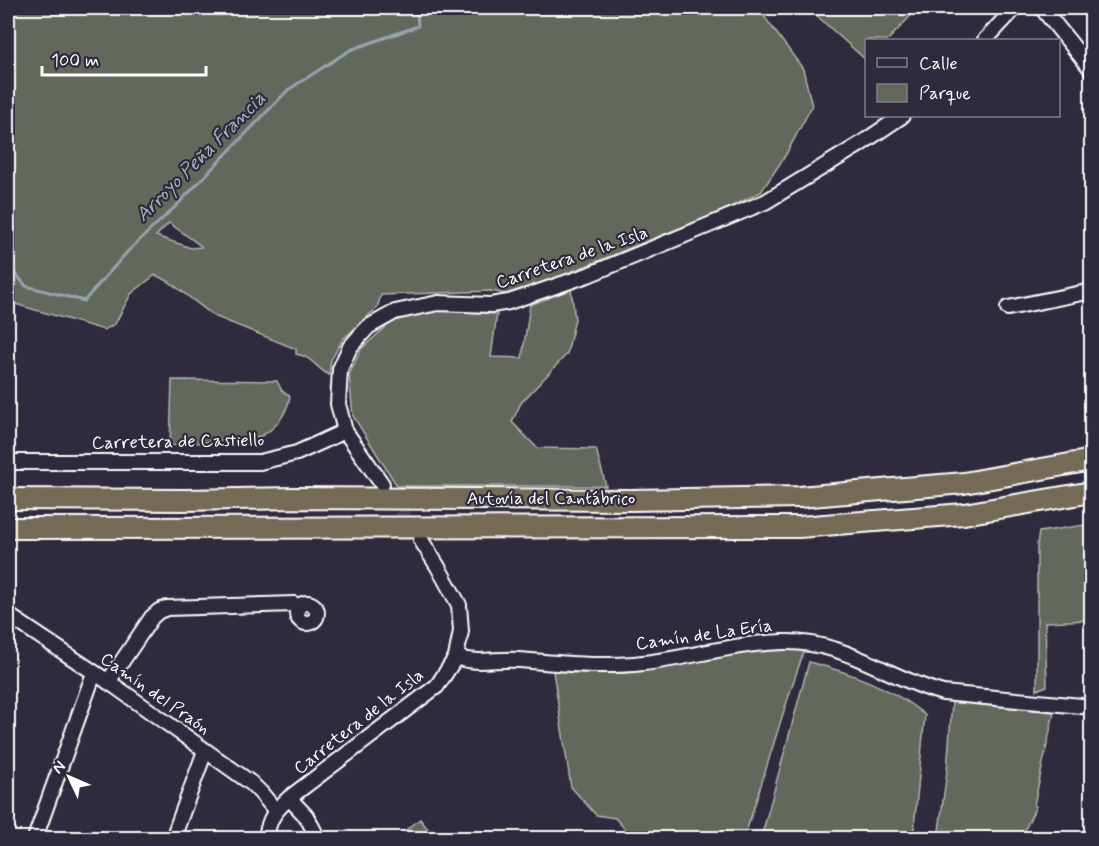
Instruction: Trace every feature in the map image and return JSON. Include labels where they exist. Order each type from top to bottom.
[{"type":"highway","name":"Autovía del Cantábrico","points":[[8,500],[308,498],[631,500],[799,497],[963,483],[1092,460]]},
{"type":"highway","name":"Autovía del Cantábrico","points":[[8,528],[799,527],[964,513],[1092,492]]},
{"type":"highway","points":[[8,540],[180,536],[269,527]]},
{"type":"street","points":[[986,39],[1015,8]]},
{"type":"street","points":[[1042,8],[1092,70]]},
{"type":"street","name":"Carretera de la Isla","points":[[382,484],[345,431],[338,404],[340,369],[350,347],[368,327],[394,312],[438,303],[509,302],[588,275],[765,202],[901,117]]},
{"type":"street","points":[[1008,308],[1092,291]]},
{"type":"street","name":"Carretera de Castiello","points":[[8,462],[261,462],[297,453],[345,431]]},
{"type":"street","name":"Carretera de la Isla","points":[[276,811],[289,798],[436,686],[456,657],[461,631],[459,605],[420,540]]},
{"type":"street","points":[[108,682],[152,617],[159,611],[177,607],[245,604],[287,604],[299,607]]},
{"type":"street","name":"Camín del Praón","points":[[8,615],[251,783],[276,811]]},
{"type":"street","name":"Camín de La Ería","points":[[456,657],[467,661],[518,660],[613,666],[645,663],[747,645],[805,643],[849,654],[922,687],[943,693],[1092,707]]},
{"type":"street","points":[[35,838],[94,673]]},
{"type":"street","points":[[173,838],[205,751]]},
{"type":"street","points":[[289,798],[306,816],[318,838]]},
{"type":"street","points":[[266,838],[268,822],[276,811]]},
{"type":"green space","points":[[8,8],[758,8],[803,69],[812,106],[785,156],[761,192],[720,212],[543,283],[506,294],[491,291],[381,295],[377,308],[343,339],[331,360],[329,375],[306,357],[296,354],[296,349],[214,316],[168,281],[155,275],[131,294],[115,324],[104,330],[8,302]],"holes":[[[169,223],[201,246],[191,248],[156,236]]]},
{"type":"green space","points":[[808,8],[918,8],[889,39],[865,39],[865,59]]},
{"type":"green space","points":[[571,289],[575,319],[567,354],[521,403],[512,422],[537,448],[596,449],[606,486],[397,486],[353,416],[349,375],[361,349],[396,318],[437,310],[497,314],[491,357],[522,358],[530,305]]},
{"type":"green space","points":[[172,380],[277,381],[282,391],[290,396],[280,419],[272,429],[261,436],[170,446]]},
{"type":"green space","points":[[1091,524],[1091,620],[1045,622],[1047,686],[1037,690],[1037,545],[1039,532]]},
{"type":"green space","points":[[779,646],[805,649],[744,838],[633,838],[615,818],[596,815],[571,787],[553,671],[582,673],[639,670]]},
{"type":"green space","points":[[809,662],[870,682],[898,696],[925,715],[913,838],[761,838]]},
{"type":"green space","points":[[952,702],[1054,712],[1034,805],[1036,806],[1021,838],[938,838],[947,771]]},
{"type":"green space","points":[[420,819],[435,838],[412,838],[406,830]]},
{"type":"waterway","name":"Arroyo Peña Francia","points":[[8,265],[26,286],[84,301],[128,251],[176,206],[288,90],[350,50],[418,26],[417,8]]},
{"type":"tunnel","points":[[388,493],[415,532]]}]
